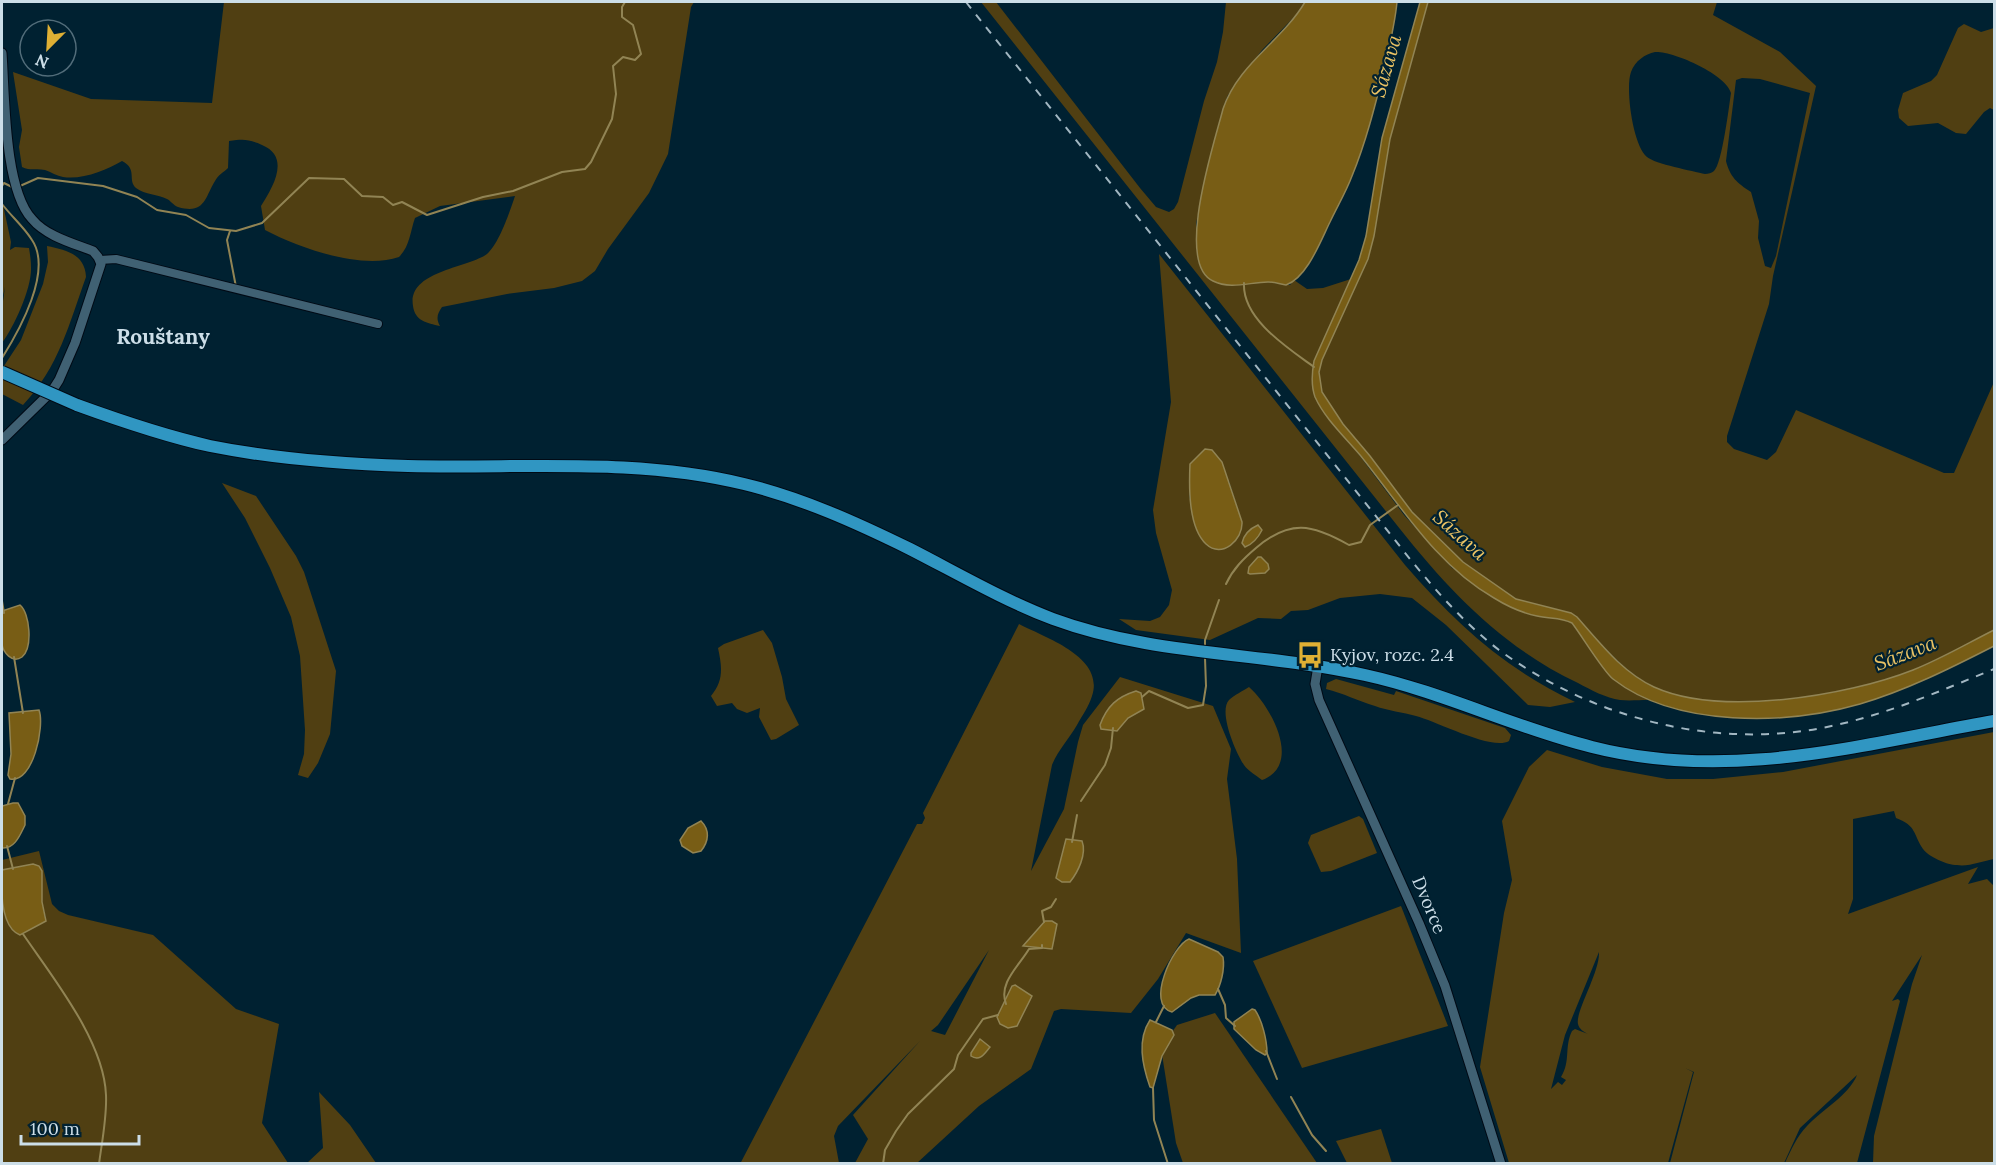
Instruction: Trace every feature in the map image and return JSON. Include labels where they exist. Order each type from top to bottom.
[{"type":"main road","points":[[2,372],[77,405],[168,435],[261,455],[410,466],[631,468],[696,475],[744,484],[788,497],[840,517],[1028,609],[1081,628],[1134,641],[1318,666],[1397,683],[1564,739],[1605,750],[1662,760],[1732,762],[1781,759],[1995,721]]},
{"type":"street","points":[[2,53],[13,174],[23,207],[40,227],[93,251],[100,260],[100,270],[59,380],[43,401],[2,440]]},
{"type":"street","points":[[100,260],[116,259],[378,324]]},
{"type":"street","name":"Dvorce","points":[[1318,666],[1315,684],[1319,700],[1445,986],[1501,1164]]},
{"type":"shaded area","points":[[224,2],[694,2],[691,7],[668,154],[649,193],[608,249],[595,271],[582,281],[554,288],[507,294],[442,307],[438,316],[440,326],[426,322],[416,315],[413,306],[414,294],[419,285],[441,272],[487,254],[500,235],[515,196],[440,206],[415,218],[408,244],[399,257],[367,261],[330,255],[295,244],[265,230],[261,206],[274,182],[278,165],[271,150],[253,142],[229,141],[228,168],[216,179],[203,203],[194,209],[178,207],[163,197],[136,188],[132,182],[130,167],[122,161],[94,174],[71,178],[45,170],[22,167],[19,147],[22,130],[13,72],[18,74],[18,78],[30,78],[91,99],[212,103]]},
{"type":"shaded area","points":[[981,2],[996,2],[1140,188],[1156,207],[1169,212],[1178,202],[1204,101],[1217,62],[1226,2],[1305,2],[1296,15],[1262,50],[1225,102],[1196,223],[1196,248],[1204,272],[1217,283],[1226,285],[1267,282],[1290,285],[1294,280],[1307,289],[1323,288],[1351,279],[1314,361],[1312,373],[1315,396],[1404,515],[1452,568],[1536,616],[1572,623],[1611,677],[1648,700],[1623,700],[1609,697],[1551,669],[1502,636],[1438,575]]},
{"type":"shaded area","points":[[1305,2],[1397,2],[1384,70],[1366,137],[1347,188],[1318,248],[1300,275],[1286,285],[1268,282],[1220,284],[1213,281],[1202,270],[1197,251],[1197,227],[1200,200],[1223,109],[1239,79],[1285,29]]},
{"type":"shaded area","points":[[1420,2],[1428,2],[1390,139],[1368,259],[1322,360],[1319,372],[1322,392],[1343,424],[1412,512],[1463,562],[1516,599],[1571,613],[1612,656],[1642,681],[1681,696],[1713,701],[1748,702],[1819,695],[1854,688],[1913,670],[1994,630],[1994,646],[1895,692],[1831,711],[1766,718],[1733,718],[1700,714],[1668,707],[1639,695],[1613,679],[1572,623],[1531,615],[1504,604],[1473,584],[1437,552],[1324,413],[1315,397],[1312,379],[1314,361],[1359,260],[1366,236],[1382,138]]},
{"type":"shaded area","points":[[1428,2],[1717,2],[1713,15],[1780,52],[1816,86],[1773,276],[1769,304],[1727,442],[1734,449],[1767,460],[1776,452],[1796,410],[1944,473],[1954,473],[1994,382],[1994,630],[1913,670],[1854,688],[1781,700],[1708,701],[1676,695],[1650,685],[1620,663],[1571,613],[1516,599],[1463,562],[1412,512],[1343,424],[1322,392],[1319,372],[1322,360],[1368,259],[1390,139]],"holes":[[[1655,52],[1674,55],[1699,65],[1720,79],[1731,93],[1722,147],[1717,166],[1712,172],[1705,174],[1666,165],[1651,160],[1642,151],[1634,129],[1629,80],[1638,61]],[[1760,79],[1810,93],[1776,256],[1771,268],[1765,266],[1758,238],[1759,221],[1751,192],[1735,179],[1726,161],[1736,80]]]},
{"type":"shaded area","points":[[1964,24],[1981,32],[1994,28],[1994,110],[1990,108],[1984,112],[1966,134],[1956,133],[1938,123],[1908,126],[1899,118],[1898,110],[1903,93],[1931,81],[1937,75],[1958,28]]},
{"type":"shaded area","points":[[2,200],[11,242],[10,250],[15,247],[29,248],[31,276],[21,307],[2,343],[2,308],[5,287],[2,300]]},
{"type":"shaded area","points":[[47,246],[73,254],[82,263],[86,277],[62,344],[46,376],[23,405],[2,394],[2,369],[21,340],[43,284],[48,262]]},
{"type":"shaded area","points":[[1159,254],[1424,586],[1462,625],[1503,659],[1549,689],[1575,702],[1550,707],[1528,705],[1446,625],[1412,598],[1380,594],[1340,598],[1308,610],[1291,611],[1281,619],[1258,618],[1210,640],[1136,630],[1119,619],[1150,621],[1160,617],[1169,605],[1172,590],[1156,533],[1153,510],[1171,402]],"holes":[[[1190,464],[1229,481],[1242,522],[1195,524],[1189,495]]]},
{"type":"shaded area","points":[[1205,449],[1212,450],[1222,462],[1242,522],[1239,535],[1225,548],[1212,548],[1206,544],[1200,537],[1193,517],[1190,464]]},
{"type":"shaded area","points":[[222,483],[256,496],[296,556],[304,572],[336,671],[330,734],[318,763],[308,778],[298,775],[304,754],[305,730],[300,656],[291,617],[245,518]]},
{"type":"shaded area","points":[[1258,525],[1262,530],[1253,542],[1245,547],[1242,543],[1246,534]]},
{"type":"shaded area","points":[[1258,557],[1268,564],[1269,569],[1265,573],[1248,573],[1249,567]]},
{"type":"shaded area","points":[[20,605],[26,615],[29,639],[25,653],[22,657],[15,659],[6,653],[1,640],[2,611]]},
{"type":"shaded area","points":[[1019,624],[1057,643],[1082,660],[1090,670],[1094,682],[1092,696],[1087,707],[1052,765],[1031,871],[1064,809],[1083,725],[1120,677],[1213,706],[1231,749],[1227,779],[1237,859],[1241,953],[1186,933],[1158,979],[1131,1013],[1061,1009],[1054,1011],[1031,1069],[979,1106],[917,1163],[855,1163],[868,1139],[853,1115],[920,1041],[838,1126],[834,1136],[839,1163],[740,1164],[917,824],[922,824],[925,818],[923,813]],"holes":[[[989,950],[945,1035],[931,1031],[938,1025]]]},
{"type":"shaded area","points":[[763,630],[772,643],[786,699],[799,725],[771,740],[759,717],[760,708],[747,713],[737,709],[732,703],[717,706],[711,696],[721,673],[718,648]]},
{"type":"shaded area","points":[[1336,679],[1394,695],[1396,691],[1505,728],[1511,735],[1509,741],[1501,743],[1477,739],[1425,719],[1380,708],[1326,689],[1327,683]]},
{"type":"shaded area","points":[[1249,687],[1258,696],[1274,721],[1282,749],[1280,762],[1274,772],[1262,780],[1244,765],[1227,723],[1226,706],[1229,700]]},
{"type":"shaded area","points":[[1136,691],[1141,693],[1144,709],[1128,718],[1117,731],[1101,729],[1100,725],[1109,707],[1123,696]]},
{"type":"shaded area","points":[[39,710],[39,740],[31,764],[18,778],[10,779],[8,775],[11,754],[9,713]]},
{"type":"shaded area","points":[[1994,732],[1994,859],[1971,865],[1948,864],[1939,860],[1923,849],[1911,827],[1896,818],[1894,811],[1853,819],[1853,899],[1848,914],[1978,867],[1968,884],[1987,879],[1994,886],[1994,1163],[1873,1163],[1874,1136],[1912,984],[1922,955],[1892,1001],[1898,999],[1900,1001],[1857,1163],[1785,1163],[1803,1130],[1842,1096],[1857,1075],[1800,1128],[1784,1163],[1670,1163],[1694,1072],[1685,1068],[1693,1072],[1668,1163],[1509,1163],[1480,1067],[1504,913],[1512,880],[1502,821],[1529,767],[1547,750],[1602,767],[1667,779],[1713,779],[1783,772]],"holes":[[[1599,952],[1578,1018],[1579,1027],[1588,1034],[1575,1029],[1572,1031],[1568,1043],[1566,1065],[1561,1077],[1566,1080],[1562,1085],[1558,1082],[1551,1089],[1565,1035]]]},
{"type":"shaded area","points":[[18,803],[25,816],[25,825],[14,844],[2,848],[2,806]]},
{"type":"shaded area","points":[[1359,816],[1363,819],[1377,853],[1331,871],[1321,872],[1308,843],[1311,835]]},
{"type":"shaded area","points":[[701,821],[707,832],[706,843],[701,851],[693,853],[682,846],[680,840],[688,828]]},
{"type":"shaded area","points":[[1066,839],[1082,841],[1083,851],[1081,863],[1070,882],[1062,882],[1056,878]]},
{"type":"shaded area","points":[[39,851],[52,904],[59,911],[153,935],[236,1009],[279,1024],[262,1123],[288,1163],[2,1163],[2,903],[13,930],[17,933],[27,931],[46,918],[42,902],[42,872],[33,864],[2,870],[2,860]]},
{"type":"shaded area","points":[[33,864],[39,866],[42,871],[42,902],[46,921],[20,935],[13,931],[5,916],[2,870]]},
{"type":"shaded area","points":[[1401,906],[1448,1026],[1302,1068],[1253,961]]},
{"type":"shaded area","points":[[1045,921],[1057,924],[1052,949],[1023,946]]},
{"type":"shaded area","points":[[1189,939],[1218,952],[1223,957],[1222,977],[1215,995],[1199,995],[1191,998],[1172,1012],[1164,1007],[1161,987],[1169,963]]},
{"type":"shaded area","points":[[1015,985],[1032,996],[1017,1026],[1008,1028],[1000,1024],[997,1017],[1012,986]]},
{"type":"shaded area","points":[[1252,1009],[1258,1014],[1264,1030],[1267,1048],[1265,1055],[1256,1050],[1234,1029],[1234,1022]]},
{"type":"shaded area","points":[[1215,1013],[1317,1163],[1183,1163],[1176,1143],[1161,1048],[1177,1025]]},
{"type":"shaded area","points":[[1150,1020],[1172,1030],[1174,1035],[1162,1056],[1153,1088],[1150,1087],[1147,1078],[1142,1052],[1143,1036]]},
{"type":"shaded area","points":[[980,1039],[990,1047],[982,1056],[974,1058],[971,1053]]},
{"type":"shaded area","points":[[319,1092],[350,1125],[376,1163],[307,1163],[323,1148]]},
{"type":"shaded area","points":[[1381,1129],[1392,1163],[1347,1163],[1336,1141]]},
{"type":"waterway","points":[[20,186],[38,178],[103,186],[137,197],[157,210],[186,215],[209,228],[236,231],[262,223],[309,178],[344,179],[362,196],[383,197],[393,205],[402,202],[427,215],[483,197],[513,191],[562,172],[585,169],[591,162],[612,119],[616,94],[613,66],[623,57],[635,60],[641,54],[633,25],[622,17],[622,7],[625,2]]},
{"type":"waterway","points":[[2,186],[4,183],[12,187]]},
{"type":"waterway","points":[[2,204],[32,240],[39,268],[31,300],[17,333],[2,358]]},
{"type":"waterway","points":[[230,231],[227,240],[236,287]]},
{"type":"waterway","points":[[1244,283],[1245,296],[1258,320],[1280,342],[1314,367]]},
{"type":"waterway","points":[[1226,584],[1235,569],[1247,556],[1280,532],[1301,528],[1312,529],[1349,545],[1361,542],[1370,525],[1398,505]]},
{"type":"waterway","points":[[1205,646],[1219,600]]},
{"type":"waterway","points":[[2,601],[4,613]]},
{"type":"waterway","points":[[14,657],[23,713]]},
{"type":"waterway","points":[[1142,697],[1149,691],[1188,708],[1203,705],[1206,686],[1205,658]]},
{"type":"waterway","points":[[1081,801],[1105,765],[1111,748],[1113,728]]},
{"type":"waterway","points":[[8,804],[15,778]]},
{"type":"waterway","points":[[1072,842],[1077,815]]},
{"type":"waterway","points":[[7,846],[13,869]]},
{"type":"waterway","points":[[1044,922],[1042,911],[1051,907],[1056,899]]},
{"type":"waterway","points":[[23,934],[75,1011],[87,1032],[103,1074],[106,1095],[105,1120],[99,1164]]},
{"type":"waterway","points":[[1006,1004],[1005,989],[1011,975],[1029,949],[1042,948],[1042,945]]},
{"type":"waterway","points":[[1218,989],[1225,1005],[1226,1018],[1235,1026]]},
{"type":"waterway","points":[[1156,1022],[1164,1006]]},
{"type":"waterway","points":[[883,1164],[885,1150],[908,1114],[954,1069],[958,1055],[983,1019],[998,1015]]},
{"type":"waterway","points":[[1266,1051],[1277,1079]]},
{"type":"waterway","points":[[1153,1088],[1154,1120],[1168,1164]]},
{"type":"waterway","points":[[1291,1097],[1312,1135],[1326,1151]]},
{"type":"railway","points":[[966,2],[1420,571],[1475,629],[1499,650],[1535,674],[1573,694],[1655,723],[1698,731],[1741,734],[1784,733],[1849,722],[1912,702],[1994,669]]},
{"type":"place","name":"Kyjov, rozc. 2.4","points":[[1310,655]]},
{"type":"district","name":"Rouštany","points":[[163,337]]},
{"type":"water label","name":"Sázava","points":[[1386,66]]},
{"type":"water label","name":"Sázava","points":[[1460,535]]},
{"type":"water label","name":"Sázava","points":[[1905,653]]}]
